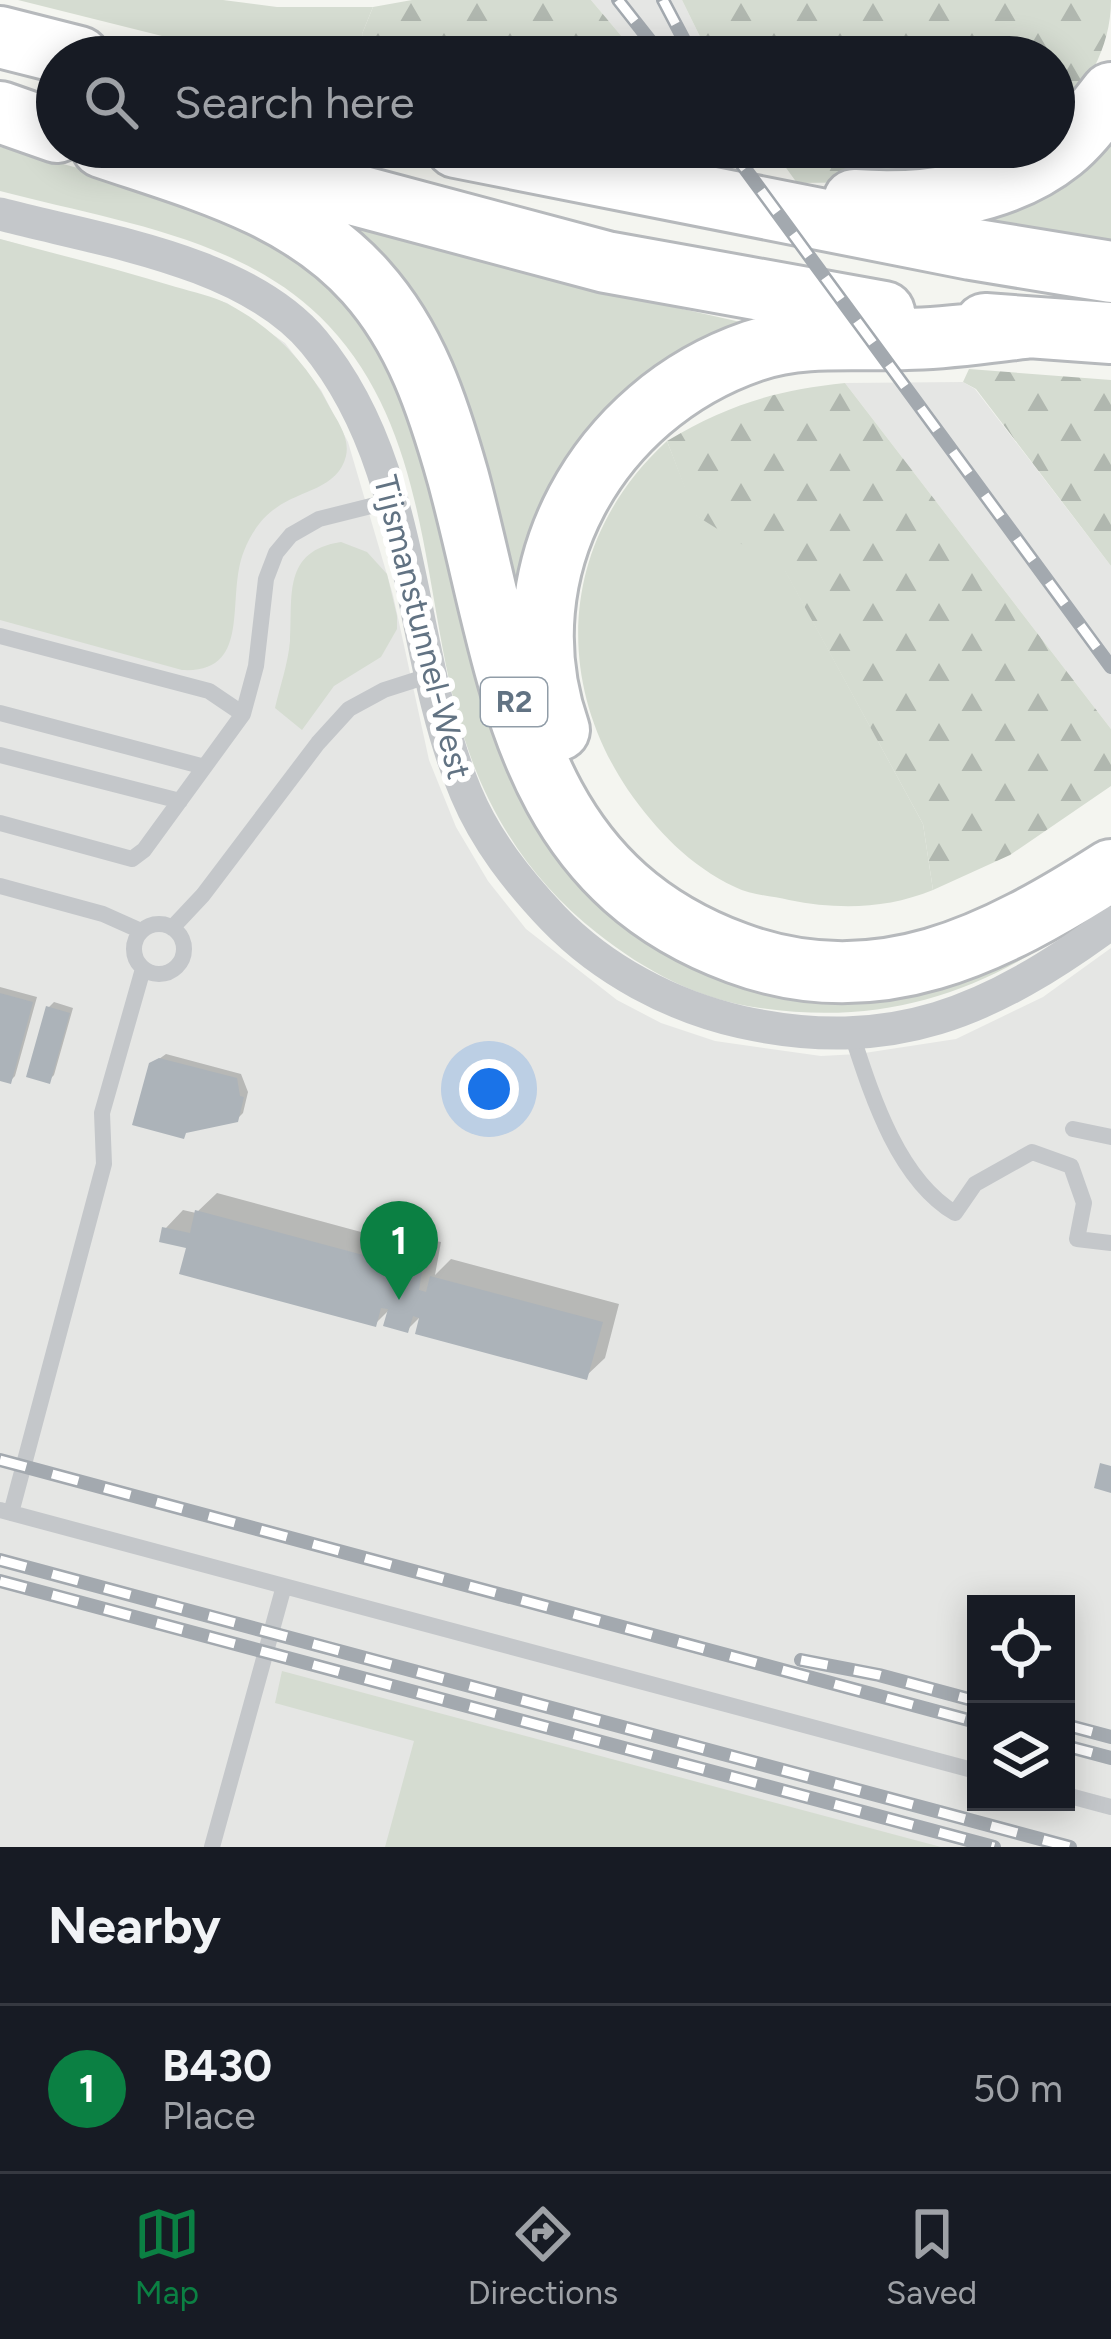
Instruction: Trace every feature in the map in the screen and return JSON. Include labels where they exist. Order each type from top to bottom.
[{"type":"highway","points":[[0,37],[36,46]]},
{"type":"highway","points":[[1075,134],[1111,93]]},
{"type":"highway","points":[[0,108],[36,114]]},
{"type":"highway","points":[[0,108],[36,123]]},
{"type":"highway","name":"R2","points":[[164,168],[238,193],[312,232],[365,281],[407,338],[438,405],[483,568],[508,683],[533,760],[571,826],[600,863],[639,899],[681,928],[760,962],[855,973],[931,960],[990,940],[1111,870]]},
{"type":"highway","name":"R2","points":[[250,168],[606,262],[913,316],[1111,333]]},
{"type":"highway","points":[[553,168],[861,201],[931,200],[1019,177],[1033,168]]},
{"type":"highway","points":[[553,168],[1111,272]]},
{"type":"highway","name":"R2","points":[[1024,328],[908,340],[793,342],[754,351],[720,366],[657,403],[606,452],[561,530],[542,618],[548,690],[556,724],[589,794],[646,860],[721,914],[802,939],[897,935],[946,922],[993,904],[1111,830]]},
{"type":"street","name":"Tijsmanstunnel-West","points":[[0,214],[206,270],[266,300],[312,338],[350,391],[377,450],[449,744],[485,831],[519,880],[571,936],[650,990],[763,1027],[852,1035],[933,1022],[981,1003],[1034,976],[1111,923]]},
{"type":"lane","points":[[0,823],[132,859],[166,823],[243,714],[256,666],[266,579],[276,553],[291,535],[319,519],[391,501]]},
{"type":"lane","points":[[0,636],[209,691],[243,714]]},
{"type":"lane","points":[[172,928],[349,709],[384,690],[432,675]]},
{"type":"lane","points":[[0,713],[202,766]]},
{"type":"lane","points":[[0,755],[180,801]]},
{"type":"lane","points":[[0,886],[103,914],[141,931]]},
{"type":"lane","points":[[142,969],[166,974],[180,964],[183,940],[172,928],[156,924],[141,931],[134,954],[142,969],[103,1113],[104,1164],[5,1512],[967,1769]]},
{"type":"lane","points":[[852,1035],[913,1174],[936,1201],[956,1213],[975,1184],[1031,1152],[1071,1166],[1084,1203],[1077,1239],[1111,1243]]},
{"type":"lane","points":[[1073,1129],[1111,1137]]},
{"type":"lane","points":[[212,1847],[284,1586]]},
{"type":"lane","points":[[1075,1797],[1111,1807]]},
{"type":"shaded area","points":[[591,0],[682,0],[700,36],[621,36]]},
{"type":"shaded area","points":[[0,239],[227,303],[285,343],[321,390],[348,442],[393,595],[429,760],[456,827],[488,881],[526,929],[617,1000],[661,1023],[715,1041],[821,1056],[858,1054],[956,1039],[1043,997],[1111,948],[1111,1847],[0,1847]]},
{"type":"shaded area","points":[[963,382],[975,389],[1111,566],[1111,729],[845,383]]},
{"type":"green space","points":[[18,0],[223,0],[277,7],[373,7],[362,36],[162,36]]},
{"type":"green space","points":[[412,0],[591,0],[621,36],[362,36],[373,7]]},
{"type":"green space","points":[[682,0],[1111,0],[1101,52],[1075,98],[1075,36],[700,36]]},
{"type":"green space","points":[[1111,116],[1111,241],[959,223],[1037,168],[1075,168],[1075,141]]},
{"type":"green space","points":[[0,147],[36,157],[36,168],[79,168],[141,187],[187,203],[274,246],[350,307],[382,350],[414,425],[485,704],[508,767],[537,825],[576,878],[625,922],[689,958],[747,981],[1111,900],[1070,930],[988,976],[904,1005],[859,1011],[811,1013],[737,1004],[694,991],[634,960],[555,895],[520,852],[491,804],[453,698],[408,475],[390,422],[364,372],[329,326],[296,296],[218,252],[132,223],[0,191]]},
{"type":"green space","points":[[786,168],[943,168],[889,182],[797,183]]},
{"type":"green space","points":[[314,214],[620,295],[776,330],[669,378],[607,431],[560,499],[538,568],[529,650],[542,728],[573,798],[620,857],[679,904],[749,935],[827,949],[909,941],[963,924],[1015,899],[1111,837],[1111,848],[997,918],[958,935],[875,954],[830,956],[767,949],[719,933],[660,899],[588,831],[542,749],[514,657],[472,463],[440,371],[390,288],[312,220]]},
{"type":"green space","points":[[0,239],[228,304],[273,335],[299,361],[342,430],[346,456],[335,476],[276,508],[253,533],[239,569],[228,646],[219,660],[205,668],[182,670],[0,620]]},
{"type":"green space","points":[[969,369],[1111,380],[1111,566],[976,389],[963,382]]},
{"type":"green space","points":[[845,383],[1111,729],[1111,786],[1010,855],[933,890],[923,824],[785,571],[695,515],[667,441],[753,401]]},
{"type":"green space","points":[[667,441],[696,515],[785,570],[923,824],[933,890],[898,901],[844,906],[741,890],[689,858],[628,790],[603,746],[587,700],[579,653],[580,607],[589,562],[606,519],[633,478]]},
{"type":"green space","points":[[341,542],[367,552],[387,574],[397,629],[381,657],[334,686],[302,730],[275,708],[289,650],[294,578],[309,555]]},
{"type":"green space","points":[[282,1671],[941,1847],[385,1847],[414,1741],[275,1703]]},
{"type":"building","points":[[0,993],[33,1002],[11,1084],[0,1081]]},
{"type":"building","points":[[46,1006],[70,1013],[50,1084],[26,1077]]},
{"type":"building","points":[[159,1058],[237,1078],[244,1097],[238,1122],[186,1133],[184,1139],[132,1125],[149,1063]]},
{"type":"building","points":[[195,1210],[393,1263],[388,1282],[395,1284],[405,1255],[424,1260],[419,1290],[426,1292],[430,1276],[603,1322],[587,1380],[415,1334],[419,1318],[413,1316],[408,1333],[383,1326],[388,1309],[381,1308],[376,1327],[179,1274],[186,1248],[159,1242],[162,1227],[190,1233]]},
{"type":"building","points":[[1100,1463],[1111,1466],[1111,1493],[1094,1488]]},
{"type":"railway","points":[[618,0],[646,36]]},
{"type":"railway","points":[[663,0],[682,36]]},
{"type":"railway","points":[[744,168],[1111,667]]},
{"type":"railway","points":[[0,1460],[967,1720]]},
{"type":"railway","points":[[0,1560],[1070,1847]]},
{"type":"railway","points":[[0,1581],[994,1847]]},
{"type":"railway","points":[[801,1660],[967,1699]]},
{"type":"railway","points":[[1075,1727],[1111,1737]]},
{"type":"railway","points":[[1075,1748],[1111,1758]]},
{"type":"place","name":"B430","points":[[399,1300]]}]
